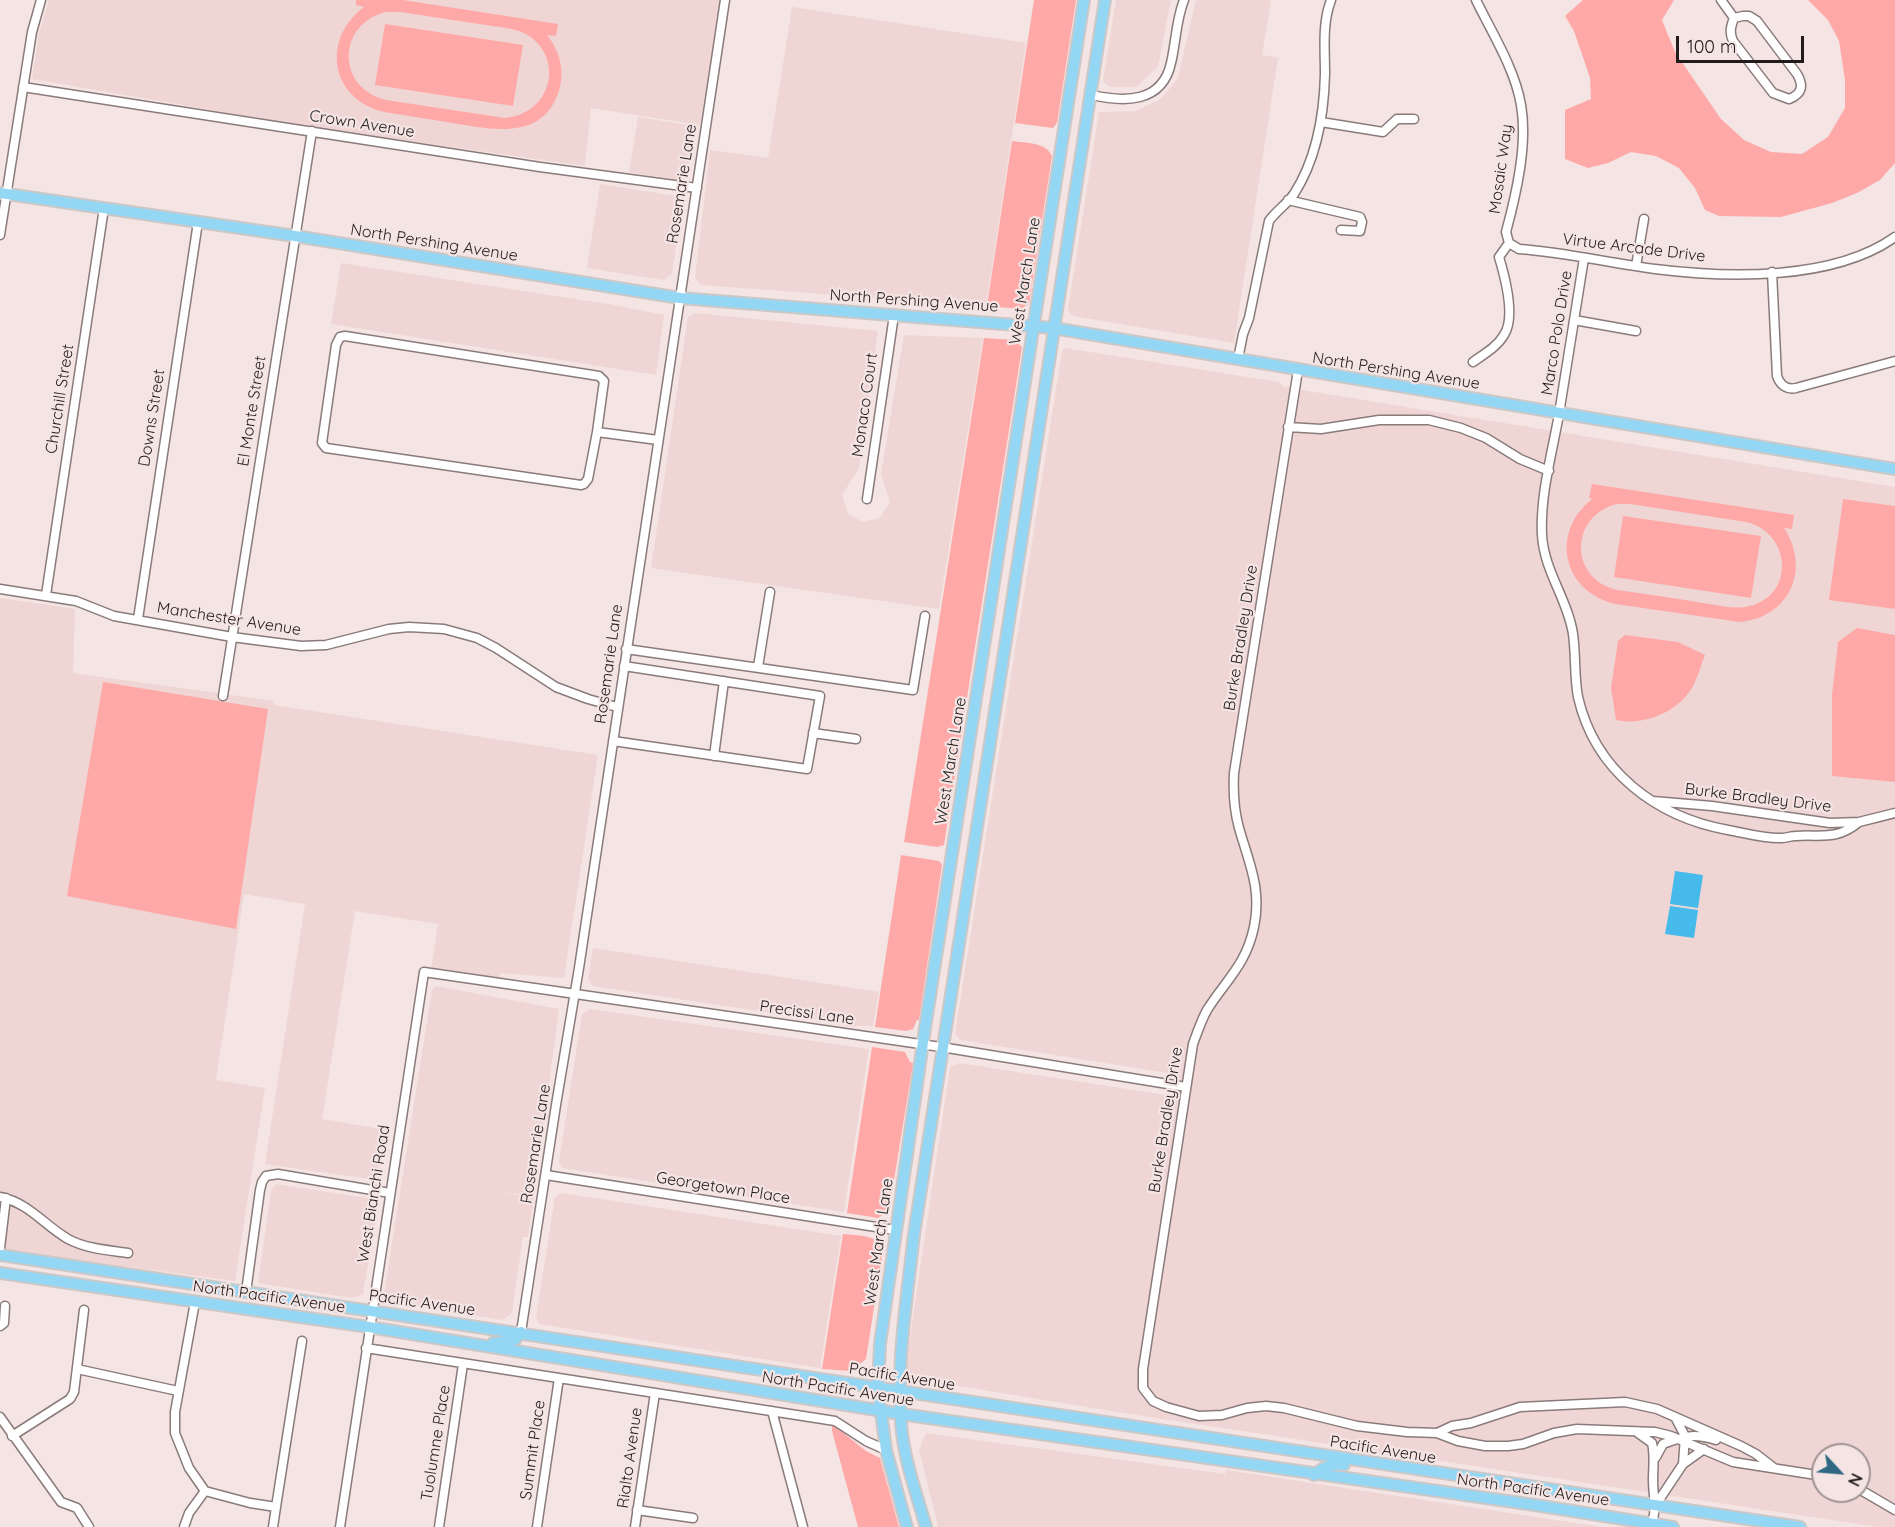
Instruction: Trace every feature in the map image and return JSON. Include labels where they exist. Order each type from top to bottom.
[{"type":"main road","name":"West March Lane","points":[[907,1527],[886,1450],[878,1388],[880,1344],[923,1044],[1084,0]]},
{"type":"main road","name":"West March Lane","points":[[926,1527],[906,1455],[900,1391],[902,1345],[914,1234],[941,1047],[1053,328],[1092,95],[1105,0]]},
{"type":"main road","name":"North Pershing Avenue","points":[[3,193],[295,236],[680,298],[1033,325],[1895,469]]},
{"type":"main road","name":"Pacific Avenue","points":[[0,1255],[1800,1527]]},
{"type":"main road","name":"North Pacific Avenue","points":[[0,1274],[369,1327],[881,1411],[1314,1475],[1524,1503],[1652,1526],[1672,1527]]},
{"type":"main road","points":[[195,1302],[206,1292],[246,1292]]},
{"type":"main road","points":[[478,1345],[514,1340],[521,1332]]},
{"type":"main road","points":[[1314,1475],[1325,1466],[1332,1464],[1393,1472],[1402,1468]]},
{"type":"street","points":[[0,235],[3,193],[34,24],[41,0]]},
{"type":"street","name":"Rosemarie Lane","points":[[521,1332],[725,0]]},
{"type":"street","points":[[1092,95],[1119,100],[1135,99],[1150,93],[1161,83],[1171,65],[1180,9],[1184,0]]},
{"type":"street","points":[[1238,359],[1269,221],[1304,177],[1312,157],[1321,122],[1324,97],[1325,23],[1331,0]]},
{"type":"street","name":"Mosaic Way","points":[[1473,363],[1494,347],[1509,323],[1506,282],[1499,257],[1509,243],[1506,232],[1522,146],[1523,124],[1516,84],[1476,0]]},
{"type":"street","points":[[1721,0],[1734,18]]},
{"type":"street","points":[[1749,16],[1757,21],[1802,82],[1801,90],[1796,96],[1789,99],[1773,93],[1732,41],[1730,27],[1734,18],[1749,16]]},
{"type":"street","name":"Crown Avenue","points":[[23,87],[697,188]]},
{"type":"street","points":[[1321,122],[1383,132],[1397,119],[1414,119]]},
{"type":"street","name":"El Monte Street","points":[[223,696],[312,131]]},
{"type":"street","points":[[1288,200],[1360,217],[1362,222],[1360,231],[1341,230]]},
{"type":"street","name":"Churchill Street","points":[[46,595],[104,208]]},
{"type":"street","points":[[1636,266],[1644,219]]},
{"type":"street","name":"Downs Street","points":[[138,620],[198,222]]},
{"type":"street","name":"Virtue Arcade Drive","points":[[1509,243],[1519,249],[1636,266],[1733,274],[1820,267],[1845,262],[1873,251],[1895,237]]},
{"type":"street","name":"Marco Polo Drive","points":[[1559,413],[1584,258]]},
{"type":"street","points":[[1772,272],[1777,375],[1782,385],[1787,388],[1796,388],[1895,361]]},
{"type":"street","name":"Monaco Court","points":[[867,499],[894,315]]},
{"type":"street","points":[[1574,320],[1636,330]]},
{"type":"street","points":[[345,336],[599,376],[604,381],[597,432],[588,479],[581,485],[326,448],[322,443],[336,345],[340,337],[345,336]]},
{"type":"street","name":"Burke Bradley Drive","points":[[1298,370],[1234,773],[1235,808],[1255,878],[1254,926],[1243,959],[1210,1006],[1192,1044],[1143,1369],[1143,1388],[1153,1401],[1199,1416],[1221,1415],[1266,1406],[1299,1411],[1357,1426],[1437,1433],[1458,1442],[1485,1446],[1523,1444],[1577,1429],[1655,1432],[1683,1439],[1732,1462],[1811,1474]]},
{"type":"street","name":"Burke Bradley Drive","points":[[1559,413],[1549,471],[1543,542],[1552,577],[1568,610],[1573,634],[1575,677],[1584,716],[1594,739],[1610,764],[1627,783],[1668,812],[1689,821],[1718,828],[1782,838],[1838,835],[1859,822]]},
{"type":"street","points":[[1288,427],[1321,429],[1378,420],[1429,420],[1461,428],[1486,438],[1520,459],[1549,471]]},
{"type":"street","points":[[597,432],[658,440]]},
{"type":"street","name":"Manchester Avenue","points":[[0,589],[76,601],[114,616],[232,637],[301,646],[326,645],[402,627],[444,628],[477,638],[496,648],[556,687],[617,707]]},
{"type":"street","points":[[758,667],[770,592]]},
{"type":"street","points":[[626,649],[913,690],[925,616]]},
{"type":"street","points":[[613,741],[807,769],[820,696],[624,666]]},
{"type":"street","points":[[714,756],[724,681]]},
{"type":"street","points":[[813,733],[856,739]]},
{"type":"street","name":"Burke Bradley Drive","points":[[1653,801],[1712,806],[1830,823],[1859,822],[1895,813]]},
{"type":"street","name":"Precissi Lane","points":[[424,972],[923,1044],[1186,1087]]},
{"type":"street","name":"West Bianchi Road","points":[[340,1527],[424,972]]},
{"type":"street","points":[[246,1292],[262,1182],[266,1176],[278,1174],[390,1193]]},
{"type":"street","name":"Georgetown Place","points":[[546,1175],[895,1230]]},
{"type":"street","points":[[0,1248],[3,1198],[28,1208],[71,1240],[92,1248],[128,1253]]},
{"type":"street","points":[[195,1302],[174,1412],[175,1433],[189,1468],[205,1491],[250,1503],[276,1507]]},
{"type":"street","points":[[0,1326],[4,1323],[5,1306]]},
{"type":"street","points":[[12,1436],[70,1399],[74,1392],[84,1310]]},
{"type":"street","points":[[273,1527],[302,1341]]},
{"type":"street","points":[[366,1348],[835,1420],[866,1441],[886,1450]]},
{"type":"street","name":"Tuolumne Place","points":[[438,1527],[463,1364]]},
{"type":"street","points":[[77,1369],[178,1391]]},
{"type":"street","name":"Summit Place","points":[[537,1527],[558,1378]]},
{"type":"street","name":"Rialto Avenue","points":[[635,1527],[655,1393]]},
{"type":"street","name":"Burke Bradley Drive","points":[[1437,1433],[1452,1426],[1471,1423],[1511,1409],[1559,1404],[1625,1402],[1649,1406],[1734,1443],[1756,1454],[1774,1469]]},
{"type":"street","points":[[772,1411],[803,1527]]},
{"type":"street","points":[[0,1417],[61,1502],[77,1508],[89,1527]]},
{"type":"street","points":[[1675,1417],[1683,1439],[1683,1464]]},
{"type":"street","points":[[1638,1433],[1652,1443],[1655,1458],[1653,1478],[1655,1506],[1652,1526]]},
{"type":"street","points":[[1655,1458],[1663,1444],[1696,1435],[1725,1443],[1734,1443]]},
{"type":"street","points":[[1655,1506],[1683,1464],[1704,1449]]},
{"type":"street","points":[[184,1527],[189,1513],[205,1491]]},
{"type":"street","points":[[1871,1496],[1895,1510]]},
{"type":"street","points":[[637,1510],[693,1518]]},
{"type":"shaded area","points":[[49,0],[721,0],[700,125],[591,108],[585,166],[310,127],[32,79],[39,33]]},
{"type":"shaded area","points":[[356,0],[403,0],[558,24],[556,36],[547,35],[560,62],[559,91],[551,107],[541,118],[528,125],[514,128],[483,128],[384,112],[366,105],[352,95],[343,82],[338,67],[337,51],[341,35],[350,20],[364,7],[356,5]],"holes":[[[385,12],[400,12],[512,29],[529,36],[541,48],[548,62],[549,76],[545,91],[536,104],[523,113],[505,118],[386,100],[370,93],[358,83],[351,71],[349,57],[351,43],[358,30],[369,19]]]},
{"type":"shaded area","points":[[1034,0],[1076,0],[1057,123],[1053,128],[1015,123]]},
{"type":"shaded area","points":[[1116,0],[1171,0],[1158,67],[1136,87],[1110,87],[1103,81]]},
{"type":"shaded area","points":[[1196,0],[1271,0],[1262,55],[1278,58],[1234,343],[1073,316],[1068,310],[1099,112],[1136,111],[1161,99],[1178,78]]},
{"type":"shaded area","points":[[1583,0],[1674,0],[1662,20],[1675,52],[1721,119],[1744,140],[1771,152],[1802,154],[1828,137],[1845,108],[1845,80],[1839,41],[1828,20],[1808,0],[1895,0],[1895,163],[1880,180],[1857,193],[1832,203],[1781,217],[1719,216],[1705,210],[1695,188],[1679,168],[1656,156],[1631,152],[1608,163],[1588,168],[1565,159],[1565,110],[1591,99],[1590,78],[1574,31],[1565,16]]},
{"type":"shaded area","points":[[792,7],[1026,43],[986,306],[701,285],[695,278],[710,150],[768,158]]},
{"type":"shaded area","points":[[385,24],[523,45],[513,106],[375,85]]},
{"type":"shaded area","points":[[638,117],[694,126],[687,173],[679,180],[629,172]]},
{"type":"shaded area","points":[[1012,141],[1040,146],[1049,151],[1052,156],[1029,304],[1020,309],[987,306]]},
{"type":"shaded area","points":[[600,184],[683,197],[672,274],[663,280],[587,268]]},
{"type":"shaded area","points":[[341,263],[608,304],[664,315],[656,375],[331,324]]},
{"type":"shaded area","points":[[695,313],[878,331],[859,468],[842,495],[848,514],[863,522],[880,518],[890,502],[881,474],[904,335],[983,338],[939,609],[651,568],[688,317]]},
{"type":"shaded area","points":[[984,338],[1014,340],[1022,347],[944,845],[937,847],[904,842]]},
{"type":"shaded area","points":[[1065,348],[1279,382],[1284,387],[1895,487],[1895,1527],[1878,1527],[1123,1413],[904,1377],[950,1067],[959,1063],[1166,1095],[1172,1100],[1176,1069],[1168,1073],[960,1040],[955,1034],[1062,351]]},
{"type":"shaded area","points":[[1592,484],[1794,515],[1792,529],[1784,528],[1796,559],[1791,588],[1783,601],[1772,611],[1740,622],[1615,604],[1597,597],[1583,587],[1573,574],[1568,559],[1567,543],[1570,528],[1579,512],[1592,499],[1589,498]],"holes":[[[1617,504],[1746,522],[1761,528],[1772,538],[1779,550],[1782,564],[1781,578],[1775,590],[1764,600],[1749,606],[1732,607],[1617,590],[1601,584],[1590,574],[1583,561],[1581,547],[1583,534],[1590,521],[1601,511]]]},
{"type":"shaded area","points":[[1843,499],[1895,506],[1895,609],[1829,600]]},
{"type":"shaded area","points":[[1623,516],[1761,536],[1751,598],[1614,577]]},
{"type":"shaded area","points":[[0,598],[75,609],[73,673],[274,701],[274,705],[598,755],[564,978],[500,973],[499,980],[431,970],[438,924],[355,911],[322,1119],[387,1130],[376,1180],[265,1164],[305,904],[244,894],[216,1080],[265,1088],[235,1281],[0,1250]]},
{"type":"shaded area","points":[[1857,628],[1895,635],[1895,782],[1832,776],[1832,695],[1838,642]]},
{"type":"shaded area","points":[[1625,635],[1678,642],[1705,655],[1695,682],[1687,695],[1670,710],[1649,719],[1616,720],[1611,688],[1618,641]]},
{"type":"shaded area","points":[[103,682],[268,709],[236,929],[67,896]]},
{"type":"shaded area","points":[[901,855],[939,861],[942,865],[919,1020],[913,1029],[906,1031],[875,1027]]},
{"type":"shaded area","points":[[593,948],[879,992],[873,1026],[857,1026],[593,986],[588,979]]},
{"type":"shaded area","points":[[436,986],[559,1009],[534,1196],[501,1191],[534,1198],[528,1237],[523,1237],[512,1313],[502,1320],[390,1302],[384,1294],[432,990]]},
{"type":"shaded area","points":[[590,1009],[869,1049],[844,1212],[562,1168],[559,1161],[582,1014]]},
{"type":"shaded area","points":[[872,1047],[905,1052],[910,1062],[913,1063],[889,1211],[878,1218],[847,1213]]},
{"type":"shaded area","points":[[276,1184],[379,1200],[363,1294],[351,1298],[258,1283],[271,1191]]},
{"type":"shaded area","points":[[562,1193],[841,1236],[820,1368],[539,1324],[536,1317],[555,1197]]},
{"type":"shaded area","points":[[843,1234],[872,1238],[883,1249],[866,1359],[851,1371],[822,1369]]},
{"type":"shaded area","points":[[832,1424],[866,1451],[880,1458],[899,1527],[858,1527]]},
{"type":"shaded area","points":[[926,1433],[1225,1474],[1226,1470],[1602,1527],[938,1527],[919,1450]]},
{"type":"water","points":[[1675,871],[1703,875],[1698,908],[1670,904]]},
{"type":"water","points":[[1670,906],[1698,910],[1694,938],[1665,934]]}]
